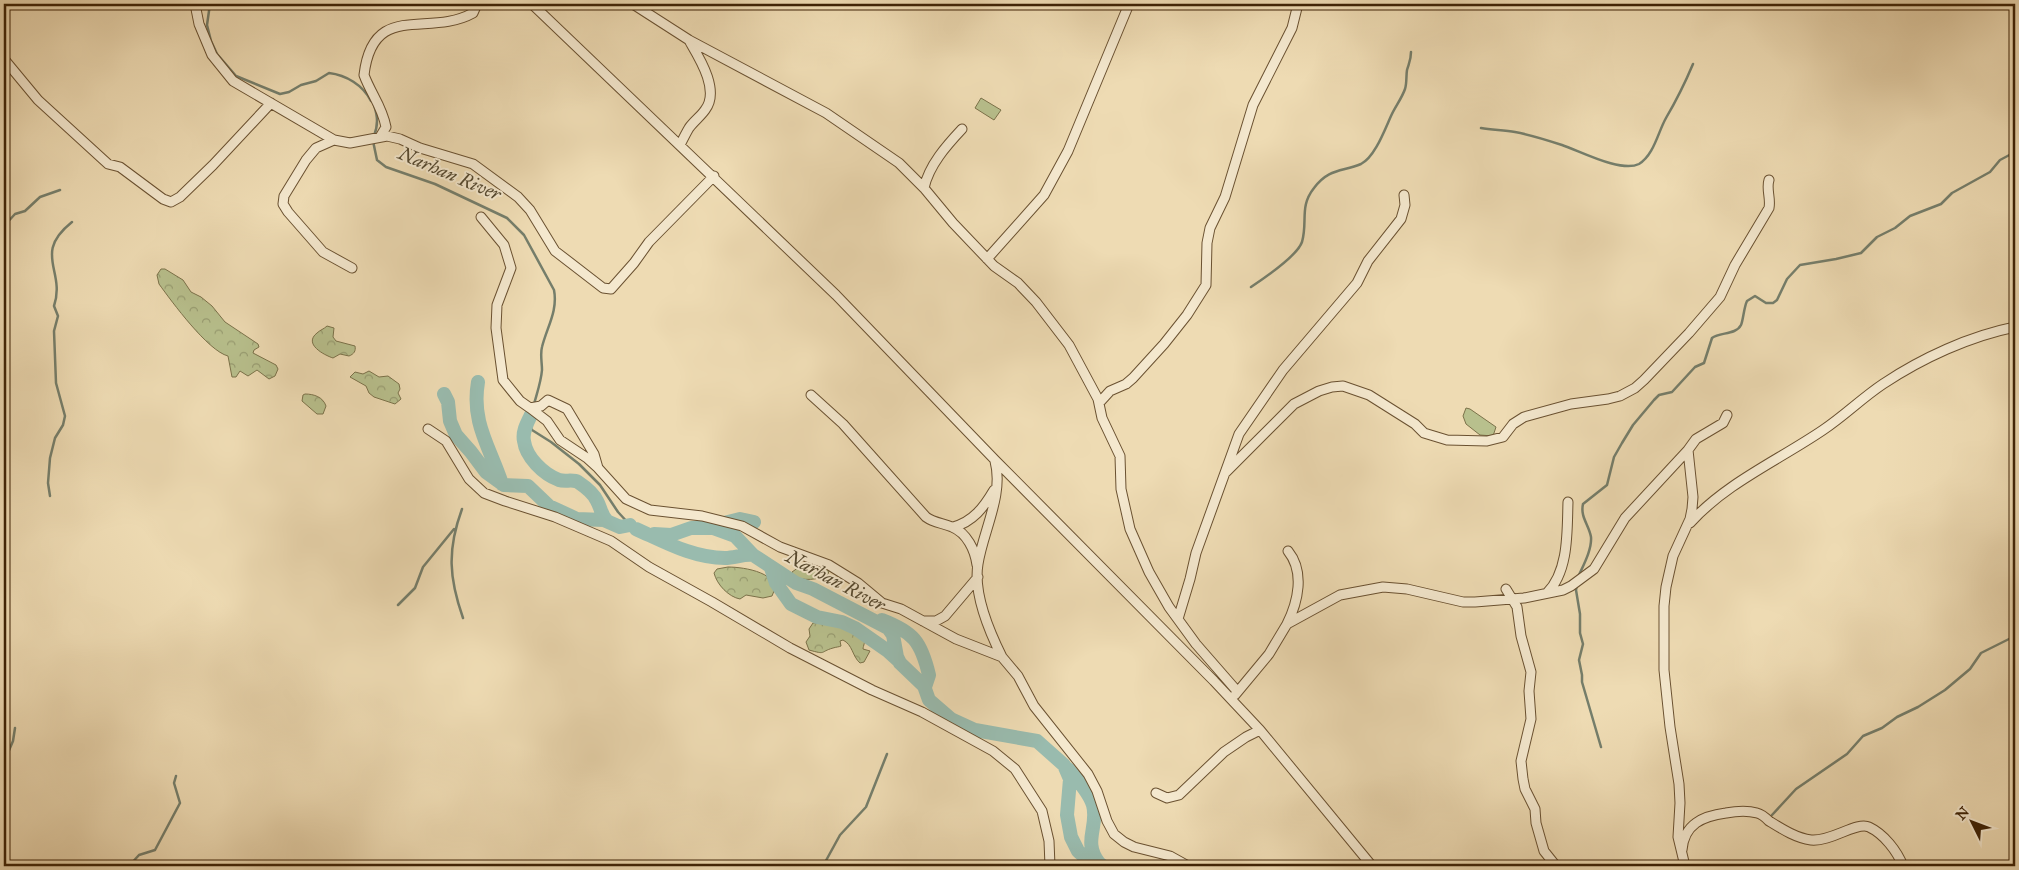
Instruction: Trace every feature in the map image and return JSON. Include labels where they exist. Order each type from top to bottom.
[{"type":"street","points":[[195,4],[195,11],[206,42],[221,68],[233,81],[334,140],[350,143],[387,136],[474,164],[518,197],[530,210],[556,251],[603,288],[611,289],[634,263],[649,242],[714,176]]},
{"type":"street","points":[[380,137],[386,127],[385,120],[364,74],[372,44],[392,26],[400,24],[447,23],[462,19],[473,13],[476,4]]},
{"type":"street","points":[[532,4],[714,176],[836,295],[995,460],[1111,576],[1260,730],[1372,866]]},
{"type":"street","points":[[633,4],[689,40],[826,113],[899,163],[924,188],[987,259],[1018,283],[1036,302],[1069,346],[1099,403],[1102,418],[1120,456],[1121,489],[1130,529],[1149,572],[1178,619],[1224,678],[1237,691]]},
{"type":"street","points":[[987,259],[1036,205],[1052,181],[1068,151],[1129,4]]},
{"type":"street","points":[[1099,403],[1110,391],[1126,384],[1133,378],[1176,329],[1206,285],[1206,243],[1210,228],[1227,189],[1253,105],[1292,28],[1298,4]]},
{"type":"street","points":[[680,145],[690,127],[706,110],[710,101],[706,73],[689,40]]},
{"type":"street","points":[[4,59],[43,105],[108,164],[120,167],[163,199],[171,202],[180,198],[271,103]]},
{"type":"street","points":[[924,188],[926,179],[942,153],[962,129]]},
{"type":"street","points":[[334,140],[316,148],[306,160],[284,196],[283,204],[323,252],[352,268]]},
{"type":"street","points":[[1225,473],[1294,404],[1319,391],[1332,387],[1343,386],[1369,395],[1415,424],[1424,433],[1447,440],[1487,441],[1503,437],[1512,424],[1524,417],[1571,404],[1620,396],[1635,388],[1689,334],[1720,298],[1734,265],[1769,208],[1769,180]]},
{"type":"street","points":[[1178,619],[1196,553],[1239,434],[1293,359],[1357,283],[1368,261],[1401,218],[1405,205],[1404,195]]},
{"type":"street","points":[[481,217],[504,245],[511,268],[497,305],[496,328],[503,380],[520,401],[547,421],[560,440],[587,458],[598,468],[619,494],[637,505],[650,510],[702,516],[742,526],[780,548],[828,565],[858,583],[882,603],[901,610],[956,638],[1002,657]]},
{"type":"street","points":[[1686,527],[1699,513],[1745,478],[1825,429],[1883,384],[1943,352],[1999,330],[2015,327]]},
{"type":"street","points":[[812,395],[843,424],[926,517],[934,522],[953,527],[970,543],[978,565]]},
{"type":"street","points":[[530,408],[541,406],[548,400],[567,410],[594,454],[598,468]]},
{"type":"street","points":[[1287,624],[1340,595],[1383,587],[1407,589],[1463,602],[1513,600],[1563,590],[1594,569],[1625,518],[1688,450],[1696,438],[1723,423],[1727,415]]},
{"type":"street","points":[[428,428],[446,441],[469,479],[484,493],[555,517],[611,541],[649,567],[790,648],[872,690],[922,712],[993,751],[1015,769],[1042,811],[1049,841],[1050,866]]},
{"type":"street","points":[[1685,866],[1677,832],[1680,803],[1679,784],[1670,734],[1664,670],[1664,606],[1673,556],[1692,508],[1693,497],[1688,450]]},
{"type":"street","points":[[995,460],[997,469],[996,485],[992,510],[978,565],[978,577],[983,609],[1002,657],[1018,676],[1034,706],[1088,774],[1098,791],[1107,821],[1114,834],[1134,847],[1170,856],[1188,866]]},
{"type":"street","points":[[953,527],[970,521],[977,514],[996,485]]},
{"type":"street","points":[[1547,593],[1552,587],[1563,560],[1568,502]]},
{"type":"street","points":[[1233,702],[1237,691],[1270,654],[1287,624],[1296,600],[1298,582],[1296,567],[1288,551]]},
{"type":"street","points":[[922,621],[936,621],[945,616],[978,577]]},
{"type":"street","points":[[1506,589],[1517,607],[1521,636],[1531,672],[1529,691],[1531,719],[1521,761],[1523,779],[1525,789],[1535,809],[1536,823],[1544,851],[1556,866]]},
{"type":"street","points":[[1156,793],[1167,798],[1179,794],[1224,752],[1260,730]]},
{"type":"street","points":[[1682,853],[1683,843],[1692,824],[1700,819],[1714,815],[1739,811],[1757,813],[1792,835],[1810,840],[1826,840],[1862,825],[1869,827],[1885,839],[1899,855],[1903,866]]},
{"type":"green space","points":[[981,98],[1001,110],[994,120],[975,108]]},
{"type":"green space","points":[[161,269],[165,269],[183,280],[191,292],[212,306],[225,322],[258,344],[259,347],[253,353],[276,365],[278,369],[275,376],[269,379],[257,370],[248,376],[240,371],[236,377],[232,377],[228,356],[220,352],[201,336],[159,284],[157,275]]},
{"type":"green space","points":[[327,326],[334,328],[333,337],[336,341],[355,346],[353,353],[349,356],[340,354],[333,358],[316,348],[312,341],[313,337]]},
{"type":"green space","points":[[369,371],[379,377],[388,376],[399,384],[400,389],[398,393],[401,399],[395,404],[374,397],[369,393],[366,386],[350,377],[355,372],[363,374]]},
{"type":"green space","points":[[305,394],[315,395],[323,400],[326,406],[323,414],[317,414],[302,401]]},
{"type":"green space","points":[[1466,408],[1496,427],[1493,436],[1480,435],[1466,424],[1463,416]]},
{"type":"green space","points":[[802,565],[820,566],[829,571],[828,574],[815,579],[801,579],[792,575],[792,572]]},
{"type":"green space","points":[[728,567],[752,570],[768,577],[774,588],[772,596],[763,598],[746,595],[740,599],[732,596],[721,586],[714,573],[717,569]]},
{"type":"green space","points":[[813,623],[841,624],[856,629],[865,639],[863,649],[870,651],[864,662],[860,663],[849,645],[843,640],[840,641],[841,646],[822,652],[809,650],[806,642],[810,636],[809,629]]},
{"type":"waterway","name":"Narhan River","points":[[210,4],[207,25],[211,41],[217,54],[236,76],[280,94],[316,81],[329,73],[335,74],[359,86],[371,101]]},
{"type":"waterway","points":[[1251,287],[1279,267],[1299,248],[1304,234],[1305,208],[1309,195],[1314,188],[1330,174],[1361,164],[1371,155],[1383,135],[1405,89],[1411,52]]},
{"type":"waterway","points":[[1481,128],[1511,131],[1533,136],[1611,164],[1622,166],[1639,164],[1652,149],[1693,64]]},
{"type":"waterway","name":"Narhan River","points":[[374,105],[377,121],[374,136]]},
{"type":"waterway","name":"Narhan River","points":[[373,141],[377,160],[386,167],[435,184],[507,218],[524,235],[554,290],[555,298],[555,305],[541,350],[542,370],[534,404]]},
{"type":"waterway","points":[[1579,575],[1591,542],[1582,509],[1583,504],[1607,485],[1614,457],[1633,425],[1659,395],[1672,392],[1695,367],[1704,363],[1712,338],[1739,328],[1747,301],[1755,296],[1766,303],[1773,303],[1777,300],[1787,279],[1800,265],[1861,253],[1877,237],[1895,228],[1910,216],[1941,204],[1952,193],[1990,172],[2000,160],[2015,152]]},
{"type":"waterway","points":[[4,226],[15,214],[25,211],[40,197],[60,190]]},
{"type":"waterway","points":[[50,496],[48,483],[50,458],[55,438],[63,425],[65,416],[56,383],[54,331],[58,316],[54,306],[57,293],[52,253],[60,233],[72,222]]},
{"type":"waterway","points":[[478,382],[477,410],[479,423],[502,484]]},
{"type":"waterway","points":[[444,394],[448,402],[450,421],[456,435],[486,472],[504,485],[528,486],[549,506],[577,519],[604,520],[620,527],[630,525]]},
{"type":"waterway","name":"Narhan River","points":[[531,414],[529,424],[532,430],[579,464],[600,485],[618,512],[636,529]]},
{"type":"waterway","name":"Narhan River","points":[[531,415],[525,428],[524,438],[525,447],[532,459],[547,474],[561,481],[576,481],[586,488],[596,498],[607,521]]},
{"type":"waterway","points":[[462,509],[454,538],[452,564],[455,590],[463,618]]},
{"type":"waterway","points":[[720,524],[740,519],[754,522]]},
{"type":"waterway","points":[[654,534],[671,535],[691,528],[713,528],[735,536],[753,555]]},
{"type":"waterway","points":[[398,605],[415,588],[423,567],[454,529]]},
{"type":"waterway","name":"Narhan River","points":[[636,529],[679,548],[702,555],[725,558],[753,555],[796,583],[813,589],[888,628],[893,635],[900,663],[924,686],[929,700],[951,719],[975,730],[1037,741],[1064,765],[1070,779],[1067,815],[1071,837],[1078,851],[1088,860],[1103,866]]},
{"type":"waterway","points":[[771,568],[776,583],[791,604],[817,617],[842,622],[855,628],[899,661]]},
{"type":"waterway","points":[[1577,585],[1580,633],[1583,644],[1579,660],[1582,682],[1601,747]]},
{"type":"waterway","points":[[882,620],[901,629],[914,639],[919,646],[929,675],[925,687]]},
{"type":"waterway","points":[[1772,815],[1796,789],[1847,754],[1863,736],[1882,728],[1897,717],[1918,707],[1945,690],[1970,669],[1981,653],[2015,636]]},
{"type":"waterway","points":[[4,762],[13,741],[15,728]]},
{"type":"waterway","points":[[823,866],[840,835],[866,807],[887,754]]},
{"type":"waterway","points":[[1068,769],[1086,791],[1093,805],[1094,820],[1091,841],[1094,855],[1099,863]]},
{"type":"waterway","points":[[129,866],[139,855],[155,850],[180,803],[174,783],[176,776]]}]
